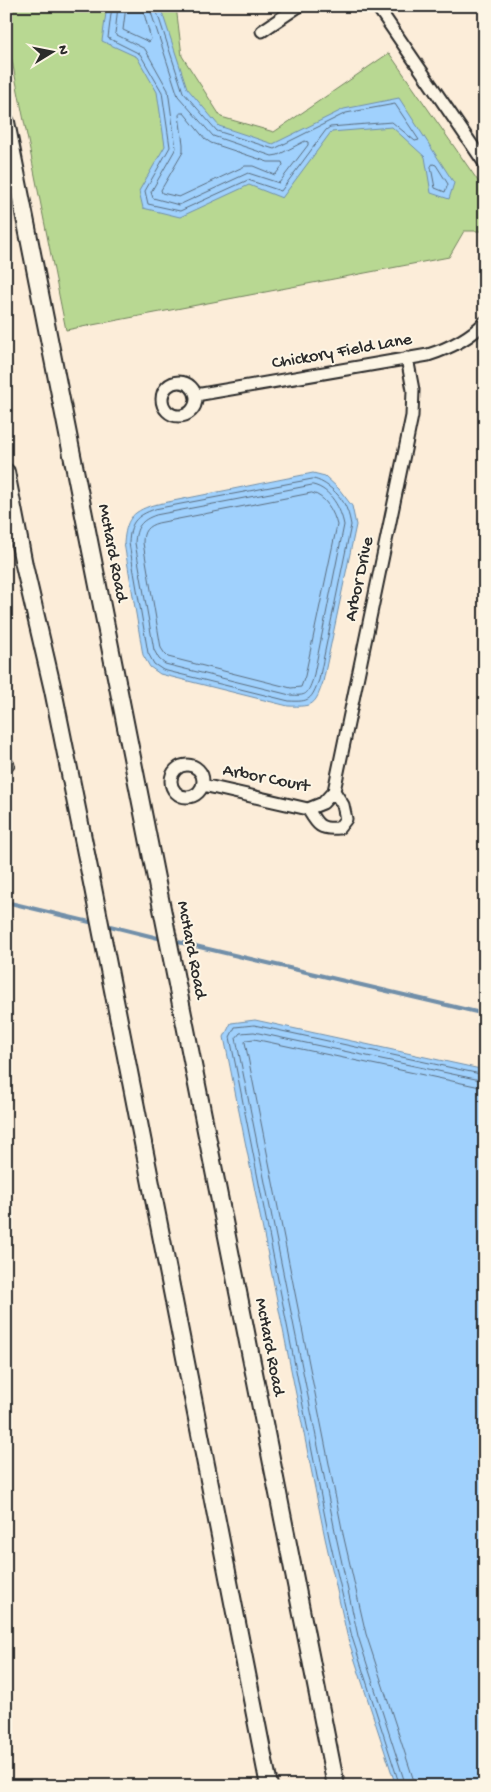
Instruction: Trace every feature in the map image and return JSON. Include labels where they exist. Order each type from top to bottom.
[{"type":"main road","name":"McHard Road","points":[[6,122],[336,1786]]},
{"type":"main road","points":[[6,472],[93,888],[269,1786]]},
{"type":"street","points":[[262,31],[299,6]]},
{"type":"street","points":[[377,6],[485,164]]},
{"type":"street","name":"Chickory Field Lane","points":[[196,395],[445,350],[463,341],[485,322]]},
{"type":"street","name":"Arbor Drive","points":[[323,803],[334,790],[412,416],[413,390],[407,358]]},
{"type":"street","name":"Arbor Court","points":[[203,785],[308,809],[323,803]]},
{"type":"street","points":[[308,809],[318,825],[328,829],[338,828],[346,819],[343,805],[334,790]]},
{"type":"green space","points":[[6,6],[176,6],[182,56],[221,117],[274,132],[389,53],[485,191],[485,231],[464,231],[449,257],[66,330],[6,31]]},
{"type":"water","points":[[107,6],[160,6],[187,88],[219,126],[273,144],[344,109],[399,98],[454,183],[449,199],[431,193],[425,157],[392,127],[331,132],[282,198],[249,185],[180,217],[143,208],[139,191],[165,146],[157,92],[137,57],[102,41]]},
{"type":"water","points":[[313,473],[325,476],[339,489],[352,506],[356,525],[323,682],[315,700],[308,705],[288,706],[160,674],[150,667],[143,655],[124,543],[126,528],[131,518],[139,511],[153,505]]},
{"type":"water","points":[[255,1020],[485,1070],[485,1786],[396,1786],[348,1639],[325,1538],[224,1037],[231,1023]]},
{"type":"waterway","points":[[6,902],[94,923]]},
{"type":"waterway","points":[[106,925],[162,939]]},
{"type":"waterway","points":[[174,941],[485,1014]]}]
